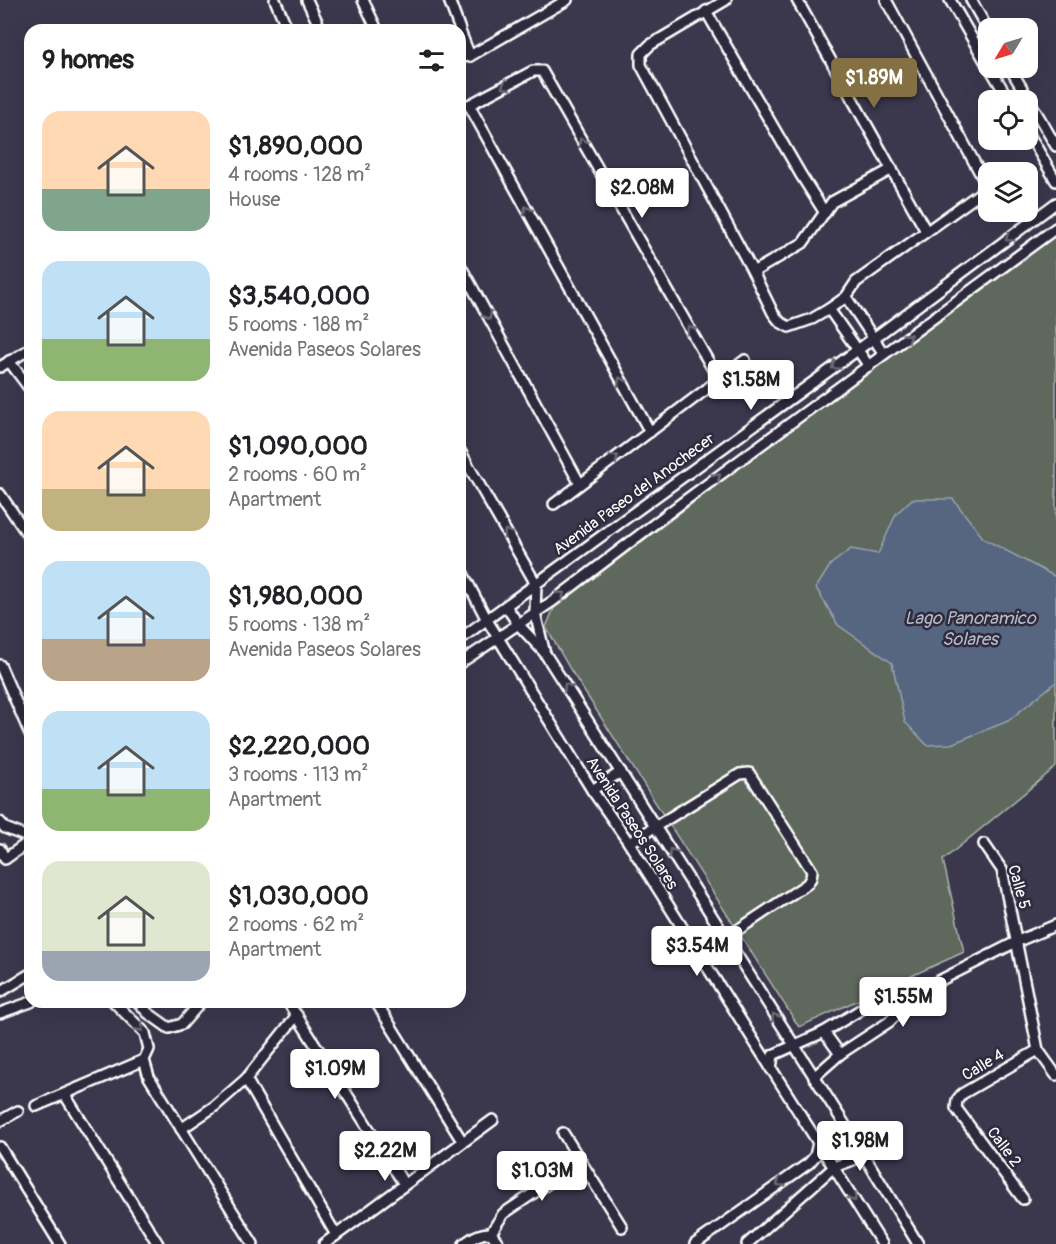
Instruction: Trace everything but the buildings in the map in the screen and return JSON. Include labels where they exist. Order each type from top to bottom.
[{"type":"street","points":[[275,0],[285,24]]},
{"type":"street","points":[[307,0],[318,24]]},
{"type":"street","points":[[363,0],[374,24]]},
{"type":"street","points":[[449,0],[458,24]]},
{"type":"street","points":[[466,56],[567,0]]},
{"type":"street","points":[[726,0],[650,45],[641,54],[641,65],[773,313],[780,322],[789,327],[812,319],[846,297],[856,282],[979,194],[987,184],[886,0]]},
{"type":"street","points":[[798,0],[926,231]]},
{"type":"street","points":[[950,0],[978,48]]},
{"type":"street","points":[[971,0],[981,18]]},
{"type":"street","points":[[706,11],[825,213]]},
{"type":"street","points":[[466,105],[534,71],[542,71],[719,380]]},
{"type":"street","points":[[1016,78],[1056,146]]},
{"type":"street","points":[[466,107],[650,432]]},
{"type":"street","points":[[1038,150],[1056,181]]},
{"type":"street","points":[[753,272],[803,243],[831,202],[892,169]]},
{"type":"street","name":"Avenida Paseo del Anochecer","points":[[466,635],[857,351],[1056,203]]},
{"type":"street","points":[[466,659],[535,613],[1056,228]]},
{"type":"street","points":[[466,276],[580,484]]},
{"type":"street","points":[[846,297],[884,354]]},
{"type":"street","points":[[829,309],[869,366]]},
{"type":"street","points":[[0,367],[24,352]]},
{"type":"street","points":[[554,504],[745,360]]},
{"type":"street","points":[[9,361],[24,381]]},
{"type":"street","points":[[466,462],[536,584]]},
{"type":"street","points":[[0,494],[24,529]]},
{"type":"street","name":"Avenida Paseos Solares","points":[[466,580],[487,620],[592,790],[629,843],[882,1244]]},
{"type":"street","name":"Avenida Paseos Solares","points":[[536,584],[535,613],[544,652]]},
{"type":"street","name":"Avenida Paseos Solares","points":[[506,606],[518,624],[544,652],[727,937],[918,1244]]},
{"type":"street","points":[[0,665],[24,720]]},
{"type":"street","points":[[592,790],[621,772]]},
{"type":"street","points":[[629,843],[740,774],[749,773],[812,871],[807,884],[727,937]]},
{"type":"street","points":[[0,822],[5,828],[24,836]]},
{"type":"street","points":[[0,849],[5,859],[24,844]]},
{"type":"street","name":"Calle 5","points":[[984,844],[1002,870],[1038,1050]]},
{"type":"street","points":[[771,1069],[773,1055],[824,1032],[878,999],[919,991],[1018,941],[1056,926]]},
{"type":"street","points":[[0,992],[24,978]]},
{"type":"street","points":[[814,1077],[840,1054],[889,1022],[919,991]]},
{"type":"street","points":[[0,1013],[24,1004]]},
{"type":"street","points":[[123,1008],[145,1033],[149,1048],[144,1060],[149,1077],[253,1244]]},
{"type":"street","points":[[143,1008],[169,1028],[182,1024],[196,1008]]},
{"type":"street","points":[[292,1008],[404,1185]]},
{"type":"street","points":[[380,1008],[462,1141]]},
{"type":"street","points":[[182,1129],[215,1106],[246,1079],[297,1015]]},
{"type":"street","points":[[824,1032],[840,1054]]},
{"type":"street","points":[[1038,1050],[1056,1075]]},
{"type":"street","name":"Calle 4","points":[[960,1114],[956,1108],[957,1100],[962,1094],[1038,1050]]},
{"type":"street","points":[[36,1106],[144,1060]]},
{"type":"street","points":[[246,1079],[336,1235]]},
{"type":"street","points":[[65,1095],[158,1244]]},
{"type":"street","points":[[0,1121],[18,1111]]},
{"type":"street","name":"Calle 2","points":[[960,1114],[1023,1199]]},
{"type":"street","points":[[324,1244],[493,1120]]},
{"type":"street","points":[[563,1133],[622,1227]]},
{"type":"street","points":[[695,1244],[809,1163],[815,1156],[818,1143]]},
{"type":"street","points":[[0,1147],[60,1244]]},
{"type":"street","points":[[747,1244],[834,1167],[853,1160],[859,1147]]},
{"type":"street","points":[[491,1233],[503,1214],[581,1161]]},
{"type":"street","points":[[464,1244],[479,1234],[491,1233]]},
{"type":"street","points":[[491,1233],[499,1244]]},
{"type":"green space","points":[[1056,228],[1056,767],[943,860],[964,952],[799,1027],[570,669],[546,627],[554,608]]},
{"type":"water","name":"Lago Panoramico Solares","points":[[912,499],[953,499],[984,539],[1056,577],[1056,682],[1008,721],[951,744],[927,745],[905,722],[892,663],[838,625],[816,588],[831,564],[851,549],[878,554],[896,514]]}]
